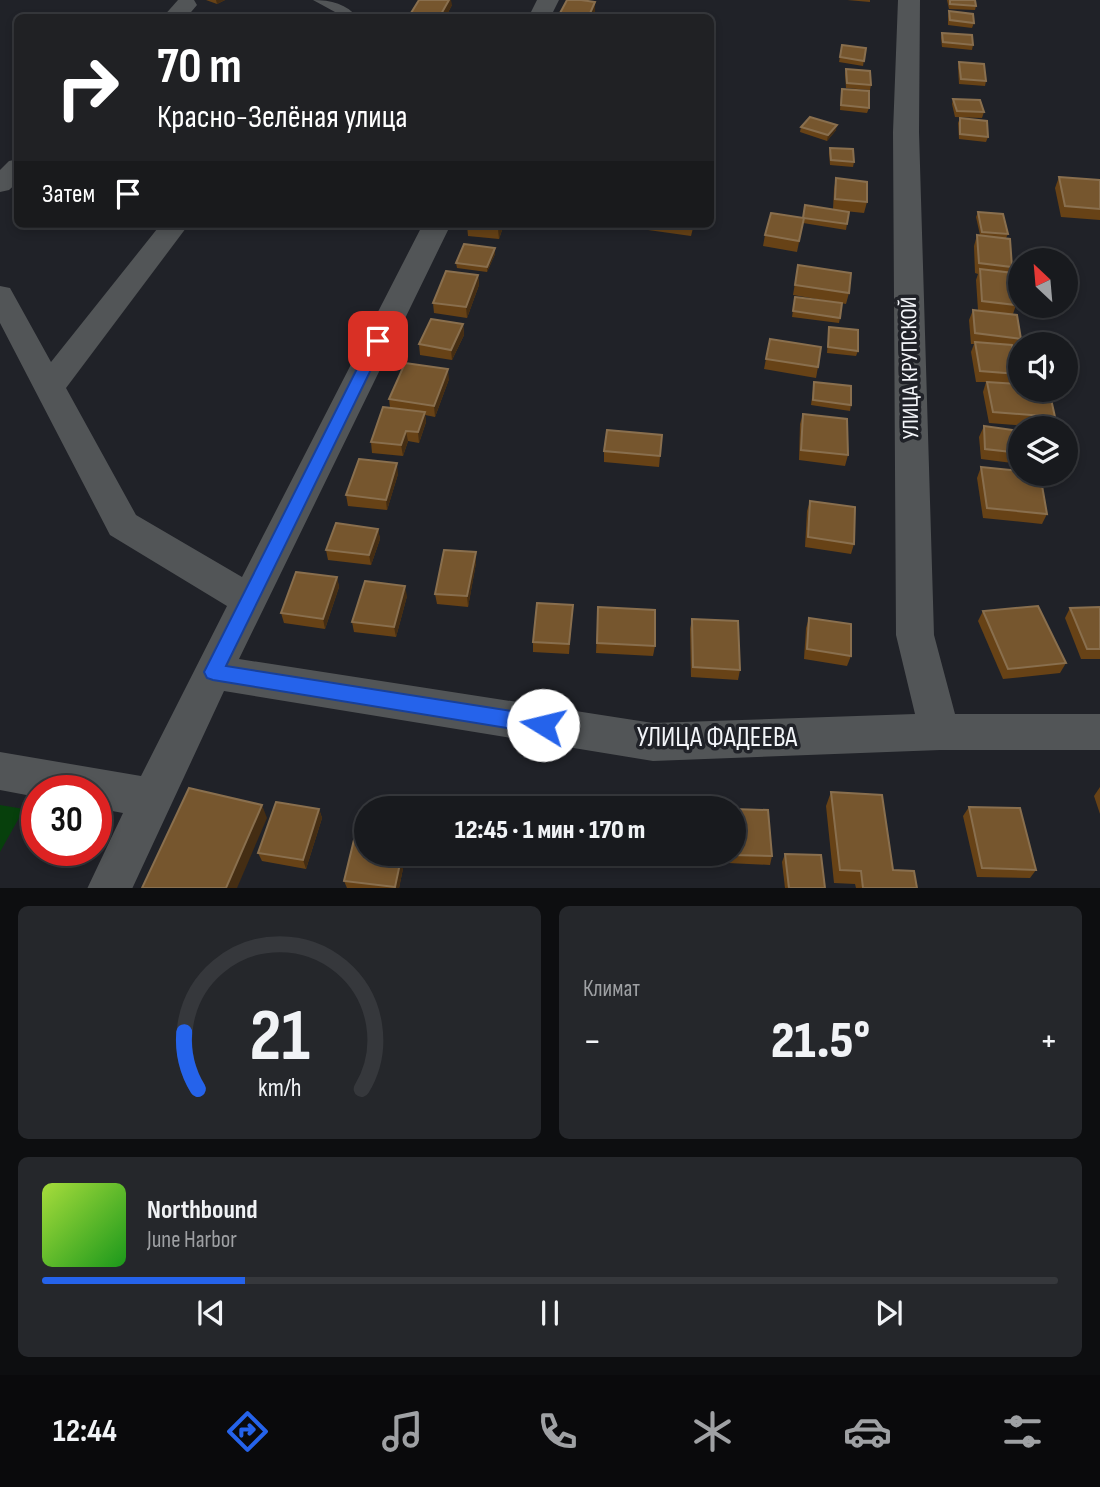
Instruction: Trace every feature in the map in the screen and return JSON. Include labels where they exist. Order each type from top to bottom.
[{"type":"street","name":"УЛИЦА КРУПСКОЙ","points":[[909,0],[906,145],[915,635],[940,732]]},
{"type":"street","points":[[0,184],[14,171]]},
{"type":"street","points":[[49,387],[172,228]]},
{"type":"street","points":[[109,888],[213,672],[435,228]]},
{"type":"street","points":[[0,295],[123,525],[249,600]]},
{"type":"street","name":"УЛИЦА ФАДЕЕВА","points":[[213,672],[653,742],[940,732],[1100,732]]},
{"type":"street","points":[[0,771],[153,798]]},
{"type":"lane","points":[[319,0],[345,14]]},
{"type":"green space","points":[[0,805],[21,808],[21,814],[0,852]]},
{"type":"building","points":[[419,0],[449,0],[441,14],[411,13]]},
{"type":"building","points":[[567,0],[595,2],[590,14],[560,14]]},
{"type":"building","points":[[950,0],[975,0],[976,6],[950,4]]},
{"type":"building","points":[[949,11],[973,14],[974,23],[950,20]]},
{"type":"building","points":[[942,33],[972,35],[973,45],[943,42]]},
{"type":"building","points":[[842,45],[866,48],[864,61],[840,57]]},
{"type":"building","points":[[959,62],[984,64],[986,81],[961,79]]},
{"type":"building","points":[[846,69],[870,71],[871,85],[847,83]]},
{"type":"building","points":[[842,89],[869,91],[869,108],[841,105]]},
{"type":"building","points":[[953,99],[980,100],[984,112],[957,111]]},
{"type":"building","points":[[810,117],[837,125],[828,135],[801,127]]},
{"type":"building","points":[[960,118],[987,121],[988,137],[960,134]]},
{"type":"building","points":[[830,148],[853,149],[854,162],[831,160]]},
{"type":"building","points":[[1059,177],[1100,180],[1100,209],[1065,206]]},
{"type":"building","points":[[836,178],[867,182],[867,202],[835,199]]},
{"type":"building","points":[[805,205],[849,212],[847,224],[803,218]]},
{"type":"building","points":[[978,212],[1003,214],[1008,234],[982,232]]},
{"type":"building","points":[[771,213],[804,218],[799,241],[765,235]]},
{"type":"building","points":[[977,235],[1010,239],[1008,267],[979,263]]},
{"type":"building","points":[[464,244],[495,248],[487,267],[456,263]]},
{"type":"building","points":[[798,265],[851,273],[849,293],[795,285]]},
{"type":"building","points":[[980,269],[1008,272],[1008,304],[982,301]]},
{"type":"building","points":[[446,271],[478,275],[466,307],[433,303]]},
{"type":"building","points":[[795,297],[842,303],[840,318],[793,311]]},
{"type":"building","points":[[973,310],[1008,314],[1008,318],[1018,318],[1020,332],[1008,332],[1008,337],[975,333]]},
{"type":"building","points":[[431,319],[463,324],[451,350],[419,344]]},
{"type":"building","points":[[829,327],[858,330],[858,351],[828,347]]},
{"type":"building","points":[[770,339],[821,347],[818,367],[766,359]]},
{"type":"building","points":[[975,342],[1008,345],[1008,373],[980,371]]},
{"type":"building","points":[[405,363],[448,369],[434,406],[389,399]]},
{"type":"building","points":[[814,382],[851,386],[851,405],[813,400]]},
{"type":"building","points":[[987,382],[1008,383],[1008,402],[1052,402],[1055,416],[1043,416],[993,412]]},
{"type":"building","points":[[383,407],[425,412],[418,432],[406,431],[401,445],[371,442]]},
{"type":"building","points":[[803,414],[847,419],[848,455],[801,450]]},
{"type":"building","points":[[984,426],[1008,429],[1008,452],[985,449]]},
{"type":"building","points":[[607,430],[662,435],[660,456],[604,451]]},
{"type":"building","points":[[359,459],[397,463],[386,500],[346,495]]},
{"type":"building","points":[[981,467],[1008,470],[1008,486],[1042,486],[1047,514],[987,508]]},
{"type":"building","points":[[810,501],[855,507],[854,544],[808,537]]},
{"type":"building","points":[[336,523],[378,529],[369,555],[326,550]]},
{"type":"building","points":[[444,550],[476,552],[467,596],[435,594]]},
{"type":"building","points":[[296,572],[337,577],[323,619],[281,613]]},
{"type":"building","points":[[365,581],[405,586],[394,627],[352,622]]},
{"type":"building","points":[[537,603],[573,605],[569,644],[533,642]]},
{"type":"building","points":[[1038,606],[1066,663],[1008,669],[983,611]]},
{"type":"building","points":[[598,607],[655,610],[655,646],[597,643]]},
{"type":"building","points":[[1100,607],[1100,649],[1087,649],[1070,608]]},
{"type":"building","points":[[809,618],[851,624],[851,656],[807,649]]},
{"type":"building","points":[[692,619],[738,621],[740,670],[693,667]]},
{"type":"building","points":[[189,788],[262,805],[226,888],[142,888]]},
{"type":"building","points":[[831,792],[882,795],[893,870],[914,871],[917,888],[863,888],[861,871],[840,870]]},
{"type":"building","points":[[276,802],[319,809],[303,860],[258,853]]},
{"type":"building","points":[[969,807],[1020,808],[1036,870],[982,868]]},
{"type":"building","points":[[746,809],[768,810],[772,856],[746,855]]},
{"type":"building","points":[[354,840],[354,866],[399,866],[395,887],[344,881]]},
{"type":"building","points":[[785,854],[821,855],[825,888],[789,888]]},
{"type":"route","points":[[378,341],[213,672],[543,725]]}]
